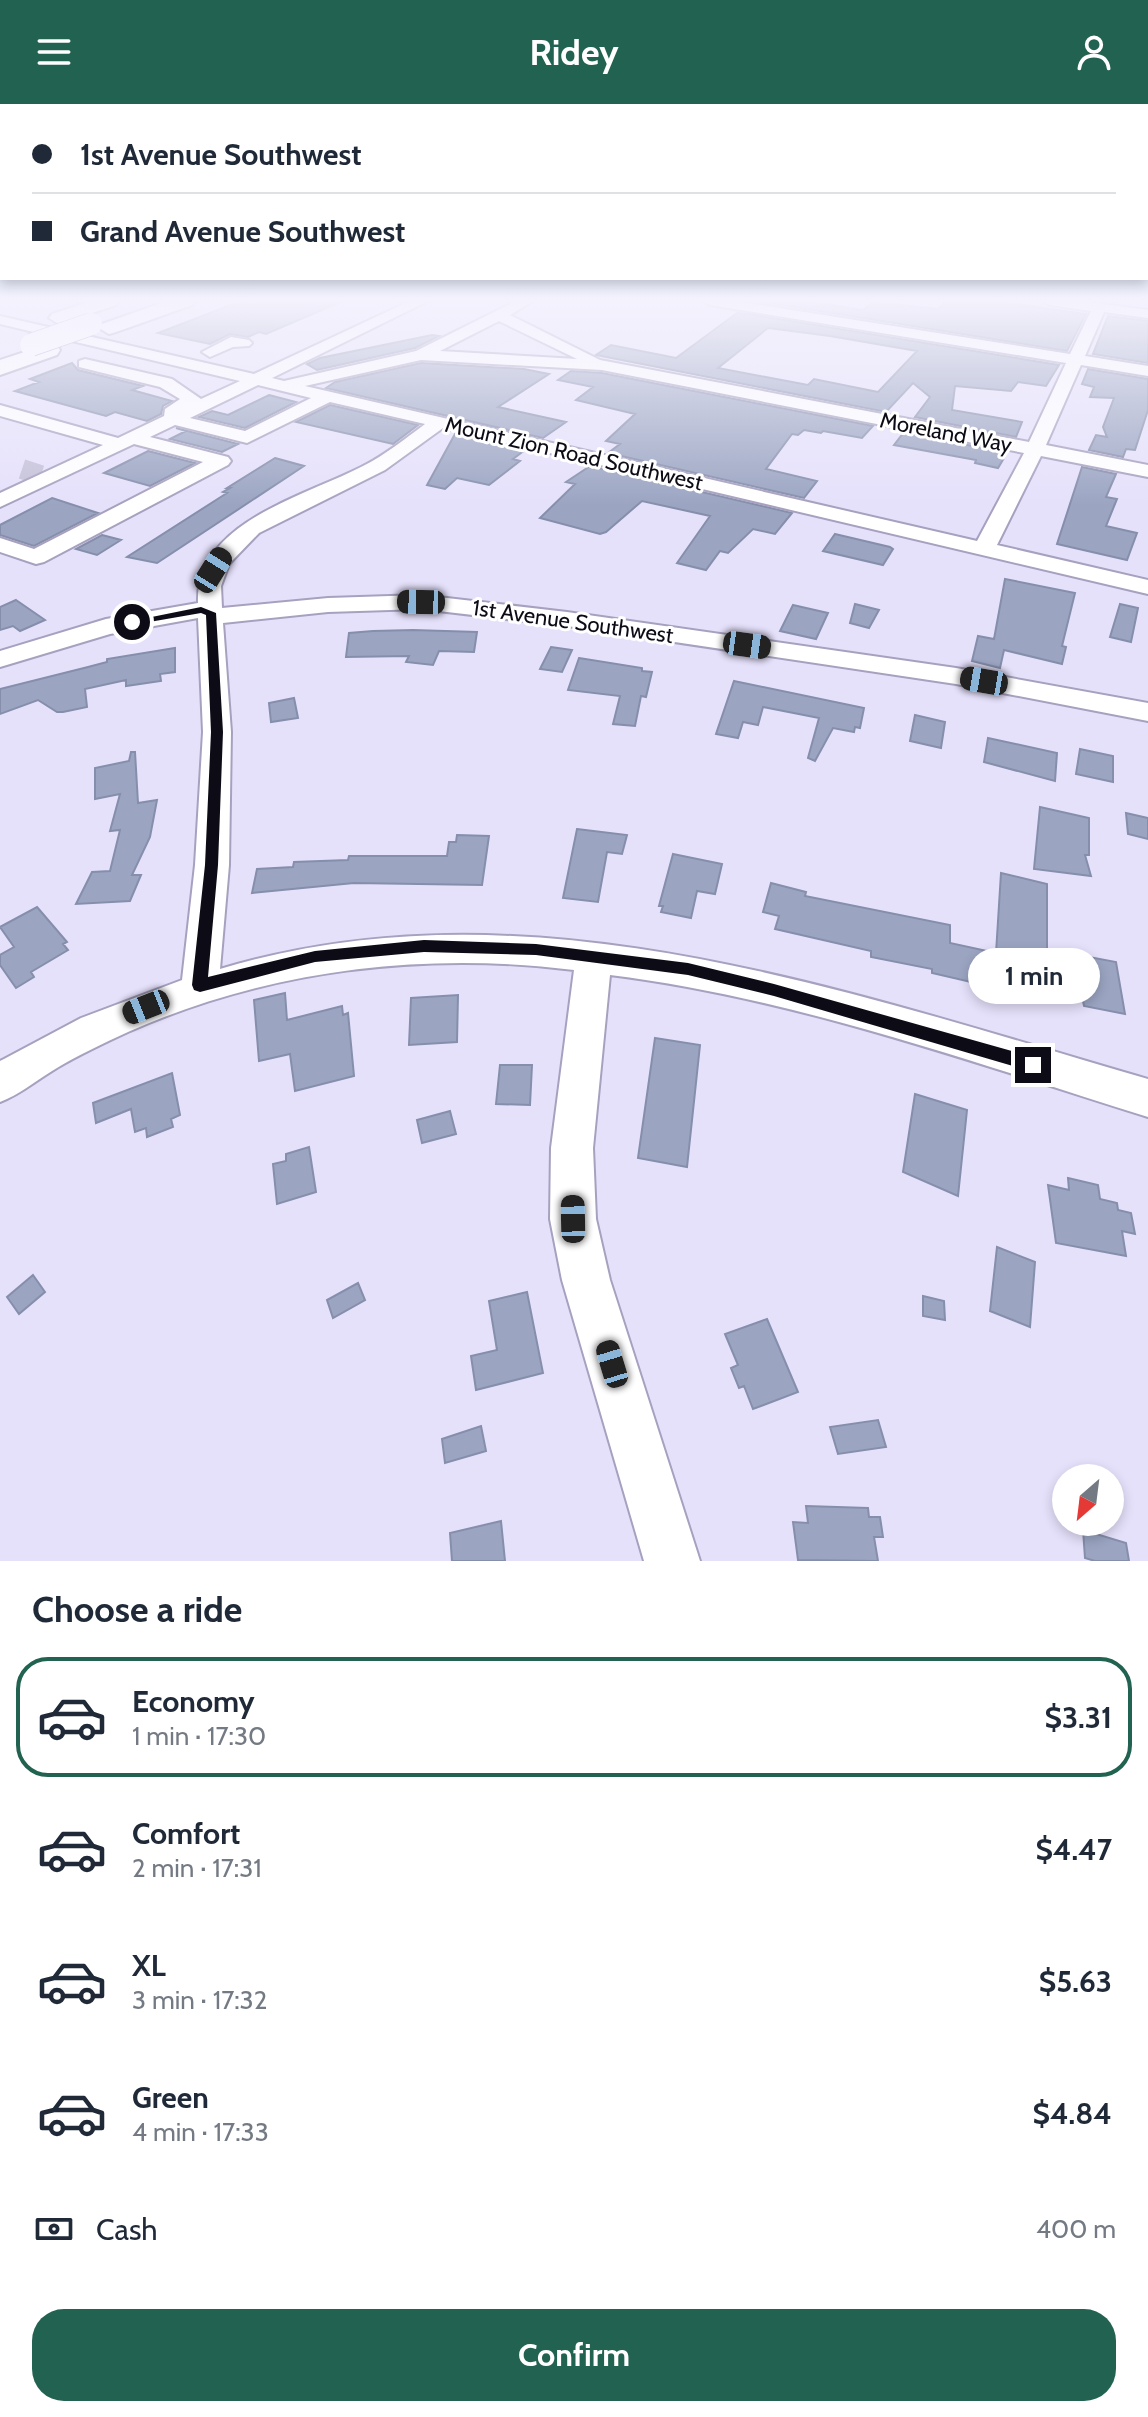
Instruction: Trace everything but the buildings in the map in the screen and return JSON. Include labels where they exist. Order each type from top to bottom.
[{"type":"street","points":[[95,437],[138,427],[184,407],[192,399],[166,383],[106,369]]},
{"type":"street","name":"Mount Zion Road Southwest","points":[[216,369],[272,378],[328,396],[1148,587]]},
{"type":"street","points":[[272,378],[283,369]]},
{"type":"street","points":[[0,501],[173,419],[272,378],[330,369]]},
{"type":"street","name":"Moreland Way","points":[[623,369],[1148,471]]},
{"type":"street","points":[[984,549],[1071,369]]},
{"type":"street","points":[[173,419],[247,437],[328,396]]},
{"type":"street","points":[[0,410],[95,437],[221,461],[36,557],[0,545]]},
{"type":"street","points":[[200,985],[212,865],[217,732],[209,586],[213,570],[225,551],[242,535],[270,518],[373,469],[440,422]]},
{"type":"street","name":"1st Avenue Southwest","points":[[0,659],[106,627],[201,610],[221,616],[376,602],[469,606],[940,674],[1148,712]]},
{"type":"street","points":[[0,1084],[23,1067],[92,1029],[200,985],[315,956],[424,946],[536,949],[688,969],[774,990],[1148,1098]]},
{"type":"street","points":[[594,956],[572,1148],[573,1219],[586,1280],[672,1561]]},
{"type":"tunnel","points":[[22,469],[49,478]]},
{"type":"route","points":[[132,622],[201,610],[211,613],[217,732],[212,865],[200,985],[315,956],[424,946],[536,949],[688,969],[774,990],[1033,1065]]}]
